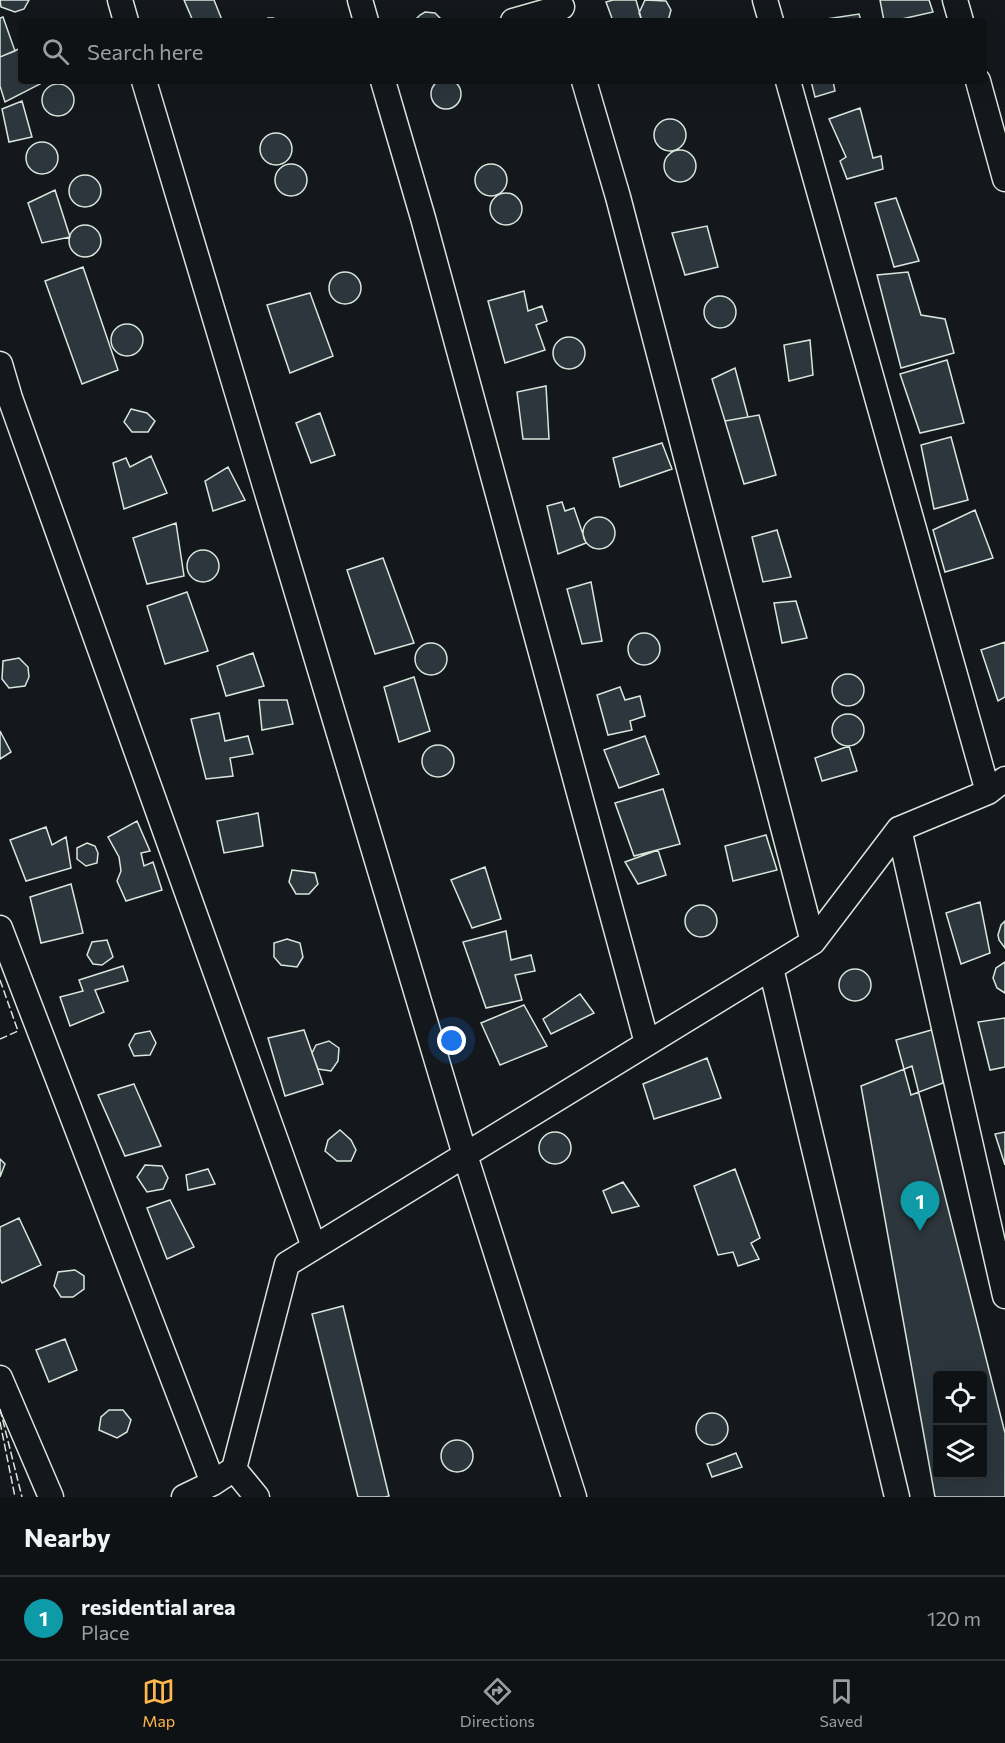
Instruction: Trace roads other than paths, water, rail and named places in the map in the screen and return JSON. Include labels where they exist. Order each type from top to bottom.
[{"type":"street","points":[[120,0],[125,18]]},
{"type":"street","points":[[360,0],[365,18]]},
{"type":"street","points":[[765,0],[770,18]]},
{"type":"street","points":[[956,0],[960,18]]},
{"type":"street","points":[[526,18],[563,9]]},
{"type":"street","points":[[145,84],[465,1155],[574,1497]]},
{"type":"street","points":[[384,84],[426,230],[647,1043]]},
{"type":"street","points":[[585,84],[618,197],[813,942]]},
{"type":"street","points":[[184,1497],[213,1484],[234,1469],[287,1264],[813,942],[899,829],[996,786],[789,84]]},
{"type":"street","points":[[979,84],[1005,179]]},
{"type":"street","points":[[0,364],[14,409],[314,1247]]},
{"type":"street","points":[[899,829],[1005,1296]]},
{"type":"street","points":[[0,928],[213,1484]]},
{"type":"street","points":[[771,968],[897,1497]]},
{"type":"street","points":[[0,1378],[51,1497]]},
{"type":"street","points":[[234,1469],[257,1497]]},
{"type":"place","name":"residential area","points":[[920,1231]]}]
